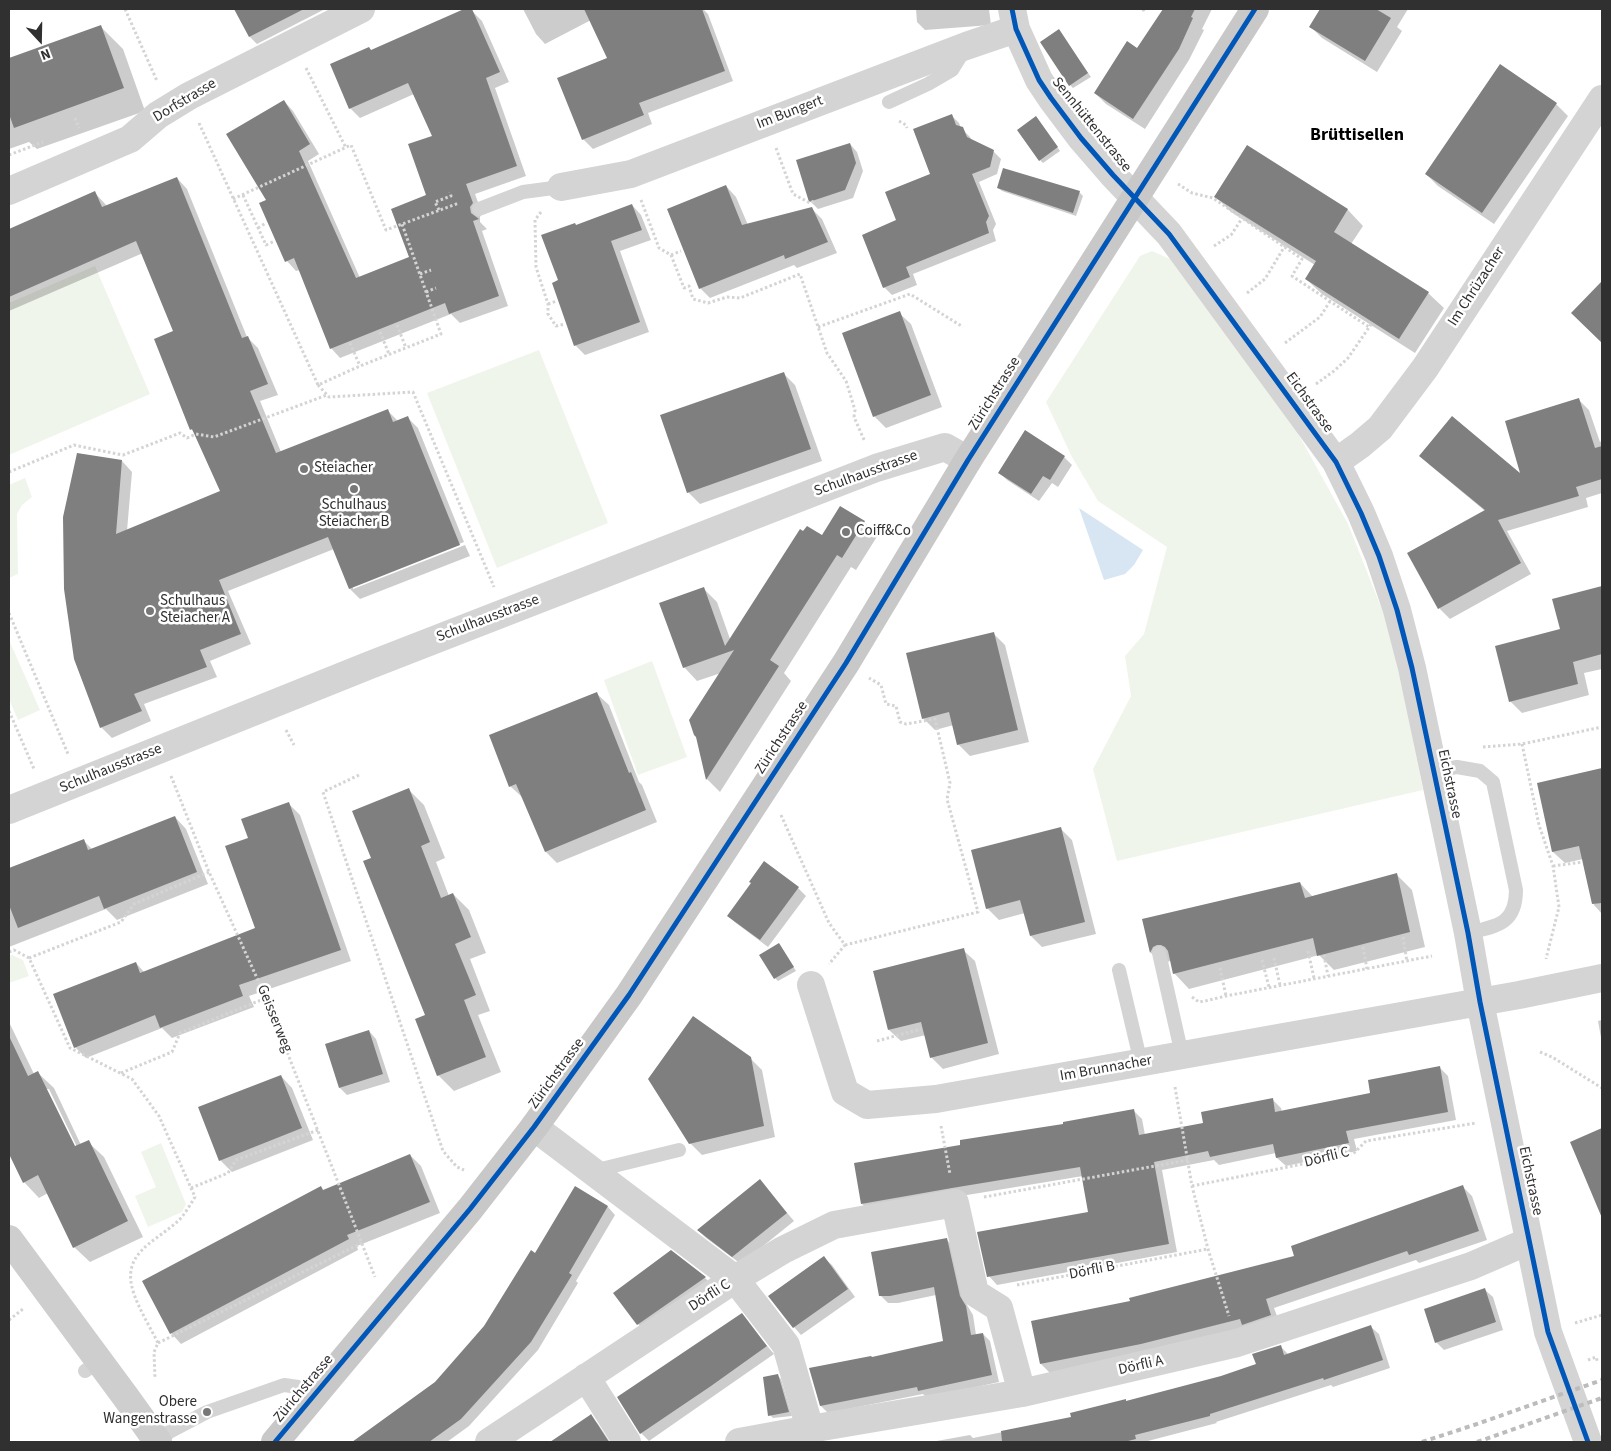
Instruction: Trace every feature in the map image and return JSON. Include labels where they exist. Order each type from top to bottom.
[{"type":"main road","name":"Zürichstrasse","points":[[275,1442],[470,1209],[534,1127],[629,995],[846,663],[968,460],[1255,9]]},
{"type":"street","name":"Dorfstrasse","points":[[9,191],[130,139],[158,114],[189,96],[361,9]]},
{"type":"street","name":"Sennhüttenstrasse","points":[[1014,19],[1039,80],[1051,98],[1081,138],[1135,198]]},
{"type":"street","name":"Im Bungert","points":[[561,187],[631,174],[966,46],[1014,19]]},
{"type":"street","name":"Im Chrüzacher","points":[[1336,462],[1380,428],[1425,368],[1602,98]]},
{"type":"street","name":"Eichstrasse","points":[[1135,198],[1169,234],[1336,462],[1361,513],[1379,556],[1397,610],[1412,668],[1468,933],[1480,1002],[1548,1332],[1588,1442]]},
{"type":"street","name":"Schulhausstrasse","points":[[9,810],[321,684],[876,468],[945,447],[968,460]]},
{"type":"street","name":"Im Brunnacher","points":[[810,985],[845,1092],[867,1105],[936,1099],[1141,1063],[1178,1068],[1480,1002],[1602,978]]},
{"type":"street","points":[[534,1127],[735,1279],[786,1345],[810,1428]]},
{"type":"street","points":[[955,1202],[975,1292],[999,1308],[1022,1393]]},
{"type":"street","name":"Dörfli C","points":[[489,1442],[735,1279],[783,1250],[834,1225],[955,1202]]},
{"type":"street","points":[[9,1239],[92,1366],[158,1442]]},
{"type":"street","name":"Dörfli A","points":[[739,1442],[810,1428],[1022,1393],[1237,1343],[1471,1266],[1530,1241]]},
{"type":"street","points":[[586,1377],[627,1442]]},
{"type":"lane","points":[[889,102],[928,84],[952,70],[966,46]]},
{"type":"lane","points":[[479,209],[523,192],[561,187]]},
{"type":"lane","points":[[1433,771],[1457,767],[1480,770],[1493,782],[1516,890],[1516,905],[1508,919],[1485,929],[1468,933]]},
{"type":"lane","points":[[1159,953],[1178,1068]]},
{"type":"lane","points":[[1119,970],[1141,1063]]},
{"type":"lane","points":[[592,1172],[679,1150]]},
{"type":"lane","points":[[158,1442],[169,1432],[207,1412],[284,1385],[320,1390]]},
{"type":"path","points":[[125,9],[163,96],[170,107]]},
{"type":"path","points":[[303,64],[346,148]]},
{"type":"path","points":[[75,118],[79,128]]},
{"type":"path","points":[[198,120],[318,385],[329,397],[413,392],[505,613]]},
{"type":"path","points":[[767,122],[793,194],[810,203],[814,202]]},
{"type":"path","points":[[233,199],[351,145],[386,230],[465,200]]},
{"type":"path","points":[[631,174],[659,248],[671,255],[684,288],[689,286],[693,299],[708,303],[727,297],[740,298],[800,274],[828,353],[846,381],[855,410],[854,417],[862,434]]},
{"type":"path","points":[[1178,184],[1192,193],[1213,198],[1285,245],[1302,259],[1292,276],[1331,300],[1369,327]]},
{"type":"path","points":[[561,187],[535,220],[536,267],[548,304],[548,314],[556,326],[565,324]]},
{"type":"path","points":[[439,210],[436,202],[451,196],[450,192]]},
{"type":"path","points":[[243,195],[266,245],[275,241]]},
{"type":"path","points":[[1212,248],[1231,235],[1242,218]]},
{"type":"path","points":[[258,228],[266,223]]},
{"type":"path","points":[[318,385],[441,334],[402,224]]},
{"type":"path","points":[[1240,298],[1265,279],[1285,245]]},
{"type":"path","points":[[671,255],[681,251]]},
{"type":"path","points":[[420,274],[430,270]]},
{"type":"path","points":[[426,292],[436,288]]},
{"type":"path","points":[[818,327],[910,294],[963,327]]},
{"type":"path","points":[[1278,348],[1320,317],[1331,300]]},
{"type":"path","points":[[548,304],[557,301]]},
{"type":"path","points":[[1309,389],[1348,358],[1372,323]]},
{"type":"path","points":[[397,325],[406,348]]},
{"type":"path","points":[[380,332],[389,354]]},
{"type":"path","points":[[350,343],[360,366]]},
{"type":"path","points":[[9,472],[74,445],[124,454],[180,433],[187,438],[196,434],[214,437],[327,395]]},
{"type":"path","points":[[9,613],[70,757]]},
{"type":"path","points":[[810,985],[846,945],[978,912],[947,799],[950,783],[935,719],[906,724],[900,722],[896,706],[886,704],[881,685],[868,678]]},
{"type":"path","points":[[9,711],[45,795]]},
{"type":"path","points":[[1480,747],[1522,744],[1602,727]]},
{"type":"path","points":[[1522,744],[1539,825],[1554,866],[1559,906],[1546,962]]},
{"type":"path","points":[[359,775],[323,792],[443,1151],[457,1167],[465,1171]]},
{"type":"path","points":[[781,814],[829,923],[846,945]]},
{"type":"path","points":[[1554,866],[1583,862]]},
{"type":"path","points":[[29,958],[121,922],[134,904],[209,872]]},
{"type":"path","points":[[1403,937],[1407,962]]},
{"type":"path","points":[[1362,948],[1367,969]]},
{"type":"path","points":[[9,952],[14,950],[29,958],[70,1048],[132,1079],[159,1116],[195,1198],[178,1221],[150,1242],[137,1256],[130,1272],[134,1294],[158,1343]]},
{"type":"path","points":[[1308,951],[1314,978]]},
{"type":"path","points":[[1324,955],[1328,976]]},
{"type":"path","points":[[1188,992],[1199,1002],[1432,956]]},
{"type":"path","points":[[1274,958],[1280,985]]},
{"type":"path","points":[[1262,960],[1269,987]]},
{"type":"path","points":[[1220,968],[1226,996]]},
{"type":"path","points":[[120,1073],[172,1052],[180,1033],[266,998]]},
{"type":"path","points":[[877,1041],[921,1029]]},
{"type":"path","points":[[1540,1052],[1552,1057],[1602,1088]]},
{"type":"path","points":[[1178,1068],[1192,1186],[1208,1249],[1237,1343]]},
{"type":"path","points":[[936,1099],[955,1202],[1188,1160]]},
{"type":"path","points":[[191,1188],[228,1172],[236,1160],[318,1130]]},
{"type":"path","points":[[155,1378],[154,1352],[158,1343],[362,1243]]},
{"type":"path","points":[[9,1320],[24,1308]]},
{"type":"shaded area","points":[[1152,251],[1170,259],[1295,428],[1348,524],[1385,617],[1404,695],[1423,790],[1117,861],[1093,769],[1131,696],[1125,656],[1144,634],[1167,547],[1098,501],[1072,457],[1046,402],[1140,256]]},
{"type":"shaded area","points":[[95,266],[150,394],[9,455],[9,303]]},
{"type":"shaded area","points":[[539,350],[608,523],[497,568],[427,393]]},
{"type":"shaded area","points":[[25,478],[32,497],[22,505],[17,514],[18,574],[9,578],[9,485]]},
{"type":"shaded area","points":[[9,640],[40,710],[18,720],[9,699]]},
{"type":"shaded area","points":[[652,661],[687,757],[638,775],[604,680]]},
{"type":"shaded area","points":[[12,955],[23,960],[29,976],[9,983],[9,956]]},
{"type":"shaded area","points":[[161,1143],[186,1204],[182,1212],[148,1227],[135,1196],[156,1187],[141,1152]]},
{"type":"water","points":[[1079,508],[1143,550],[1134,565],[1125,574],[1104,580]]},
{"type":"building","points":[[234,9],[304,9],[249,37]]},
{"type":"building","points":[[464,9],[472,9],[500,72],[486,78],[517,166],[466,184],[473,203],[470,207],[471,213],[479,219],[473,221],[499,296],[449,314],[445,303],[330,349],[294,258],[285,262],[259,203],[266,200],[226,134],[284,100],[310,144],[299,151],[356,278],[409,257],[391,209],[426,195],[408,144],[432,136],[408,83],[349,109],[330,64],[369,47],[371,50]]},
{"type":"building","points":[[584,9],[702,9],[725,71],[639,103],[644,115],[582,140],[557,78],[607,58]]},
{"type":"building","points":[[1163,9],[1195,9],[1179,49],[1133,119],[1094,93],[1127,41],[1137,48]]},
{"type":"building","points":[[1320,9],[1376,9],[1391,18],[1365,61],[1309,27]]},
{"type":"building","points":[[101,25],[124,88],[14,128],[9,114],[9,58]]},
{"type":"building","points":[[1059,29],[1088,73],[1069,86],[1040,42]]},
{"type":"building","points":[[1500,64],[1557,103],[1482,213],[1425,174]]},
{"type":"building","points":[[952,114],[956,125],[963,127],[967,137],[994,150],[990,167],[972,174],[989,216],[986,222],[989,233],[906,267],[910,277],[883,288],[862,235],[896,220],[885,192],[930,174],[913,129]]},
{"type":"building","points":[[1036,116],[1058,147],[1039,161],[1017,130]]},
{"type":"building","points":[[850,143],[856,163],[845,190],[809,202],[796,160]]},
{"type":"building","points":[[1247,145],[1348,209],[1334,232],[1429,292],[1399,339],[1305,279],[1316,261],[1214,197]]},
{"type":"building","points":[[1003,168],[1080,191],[1073,213],[997,188]]},
{"type":"building","points":[[177,177],[242,338],[248,336],[268,384],[250,391],[276,453],[388,409],[393,422],[408,416],[460,545],[349,589],[328,537],[219,580],[241,634],[200,650],[207,667],[134,694],[142,711],[100,728],[74,659],[64,589],[63,517],[77,453],[122,460],[116,534],[220,491],[192,429],[190,430],[154,339],[173,331],[136,241],[9,297],[9,229],[95,191],[102,207]]},
{"type":"building","points":[[726,185],[742,225],[812,207],[828,242],[785,259],[784,255],[699,289],[667,209]]},
{"type":"building","points":[[632,204],[642,230],[611,241],[640,322],[574,346],[552,283],[558,280],[541,235],[575,223],[576,225]]},
{"type":"building","points":[[1602,281],[1602,343],[1571,313]]},
{"type":"building","points":[[900,311],[931,395],[873,417],[842,333]]},
{"type":"building","points":[[784,372],[811,449],[687,493],[660,415]]},
{"type":"building","points":[[1579,398],[1595,448],[1602,446],[1602,479],[1576,487],[1579,496],[1498,520],[1521,563],[1438,609],[1407,553],[1485,510],[1419,456],[1452,416],[1520,473],[1505,421]]},
{"type":"building","points":[[1025,430],[1065,456],[1050,480],[1043,476],[1031,494],[998,473]]},
{"type":"building","points":[[840,506],[865,521],[842,558],[837,555],[770,660],[779,666],[706,780],[696,737],[689,720],[734,650],[683,668],[659,603],[704,587],[725,646],[800,529],[803,531],[807,526],[822,535]]},
{"type":"building","points":[[1602,586],[1602,654],[1573,662],[1578,684],[1509,702],[1495,646],[1560,629],[1552,599]]},
{"type":"building","points":[[994,632],[1018,730],[957,745],[949,712],[922,719],[906,653]]},
{"type":"building","points":[[597,692],[629,773],[631,772],[646,810],[545,852],[516,784],[509,787],[489,735]]},
{"type":"building","points":[[1602,768],[1602,903],[1592,904],[1579,846],[1552,852],[1537,783]]},
{"type":"building","points":[[409,788],[430,842],[421,846],[441,898],[453,893],[471,937],[455,944],[476,995],[464,1000],[486,1057],[437,1076],[415,1019],[425,1015],[363,861],[371,858],[352,811]]},
{"type":"building","points":[[289,802],[341,950],[239,985],[243,996],[160,1028],[155,1015],[74,1048],[53,994],[136,962],[140,973],[255,928],[225,846],[248,838],[241,819]]},
{"type":"building","points":[[175,816],[197,872],[104,909],[99,896],[18,928],[9,905],[9,868],[84,839],[88,850]]},
{"type":"building","points":[[1061,827],[1085,922],[1030,936],[1020,900],[986,909],[971,850]]},
{"type":"building","points":[[764,861],[799,887],[760,940],[727,916]]},
{"type":"building","points":[[1397,873],[1410,932],[1317,956],[1313,938],[1173,974],[1168,951],[1165,947],[1157,945],[1153,947],[1150,953],[1142,919],[1300,882],[1305,898]]},
{"type":"building","points":[[779,943],[794,967],[774,979],[759,955]]},
{"type":"building","points":[[964,948],[988,1043],[930,1058],[921,1022],[888,1030],[873,971]]},
{"type":"building","points":[[693,1016],[751,1057],[764,1126],[689,1144],[648,1079]]},
{"type":"building","points":[[369,1030],[383,1074],[339,1088],[325,1044]]},
{"type":"building","points":[[9,1036],[28,1076],[38,1071],[75,1146],[89,1140],[128,1221],[73,1248],[38,1175],[23,1183],[9,1154]]},
{"type":"building","points":[[1440,1066],[1448,1112],[1346,1131],[1349,1143],[1276,1158],[1273,1144],[1210,1157],[1208,1151],[1154,1162],[1169,1244],[987,1277],[977,1232],[1088,1212],[1080,1167],[861,1204],[854,1163],[960,1145],[960,1140],[1063,1124],[1063,1122],[1134,1109],[1139,1135],[1203,1123],[1201,1112],[1273,1098],[1275,1112],[1370,1093],[1368,1080]]},
{"type":"building","points":[[281,1075],[302,1128],[219,1161],[198,1107]]},
{"type":"building","points":[[1602,1128],[1602,1218],[1570,1142]]},
{"type":"building","points":[[410,1154],[430,1202],[347,1235],[349,1239],[170,1334],[142,1281],[321,1186],[323,1190]]},
{"type":"building","points":[[760,1179],[787,1213],[732,1257],[697,1230]]},
{"type":"building","points":[[1463,1185],[1479,1231],[1409,1255],[1407,1251],[1266,1299],[1271,1315],[1242,1325],[1240,1319],[1141,1344],[1040,1364],[1031,1321],[1130,1301],[1129,1298],[1294,1256],[1291,1246]]},
{"type":"building","points":[[575,1186],[608,1206],[569,1273],[572,1275],[531,1342],[461,1419],[429,1442],[352,1442],[435,1382],[484,1326],[531,1250],[535,1253]]},
{"type":"building","points":[[947,1238],[960,1296],[966,1306],[971,1335],[983,1333],[992,1375],[918,1391],[917,1387],[820,1406],[809,1368],[872,1357],[943,1341],[934,1287],[890,1296],[879,1296],[871,1252]]},
{"type":"building","points":[[671,1250],[706,1277],[637,1325],[613,1293]]},
{"type":"building","points":[[824,1256],[848,1289],[793,1328],[768,1296]]},
{"type":"building","points":[[1485,1288],[1496,1322],[1435,1343],[1424,1309]]},
{"type":"building","points":[[742,1313],[767,1346],[640,1434],[617,1397]]},
{"type":"building","points":[[1371,1325],[1383,1360],[1324,1380],[1323,1378],[1210,1414],[1210,1416],[1135,1435],[1136,1439],[1124,1442],[1002,1442],[1001,1431],[1071,1417],[1070,1413],[1126,1399],[1126,1401],[1221,1376],[1256,1364],[1252,1354],[1281,1345],[1284,1355]]},
{"type":"building","points":[[778,1374],[789,1412],[768,1416],[763,1377]]},
{"type":"building","points":[[590,1415],[609,1442],[550,1442]]},
{"type":"railway","points":[[1422,1442],[1602,1380]]},
{"type":"railway","points":[[1477,1442],[1602,1398]]},
{"type":"cycle path","points":[[1012,9],[1016,29],[1039,80],[1051,98],[1081,138],[1113,175],[1169,234],[1336,462],[1361,513],[1379,556],[1397,610],[1412,668],[1468,933],[1480,1002],[1548,1332],[1588,1442]]},
{"type":"cycle path","points":[[275,1442],[470,1209],[534,1127],[629,995],[846,663],[968,460],[1255,9]]},
{"type":"place","name":"Steiacher","points":[[304,469]]},
{"type":"place","name":"Schulhaus Steiacher B","points":[[354,489]]},
{"type":"place","name":"Coiff&Co","points":[[846,532]]},
{"type":"place","name":"Schulhaus Steiacher A","points":[[150,611]]},
{"type":"place","name":"Obere Wangenstrasse","points":[[207,1412]]},
{"type":"district","name":"Brüttisellen","points":[[1357,136]]}]
